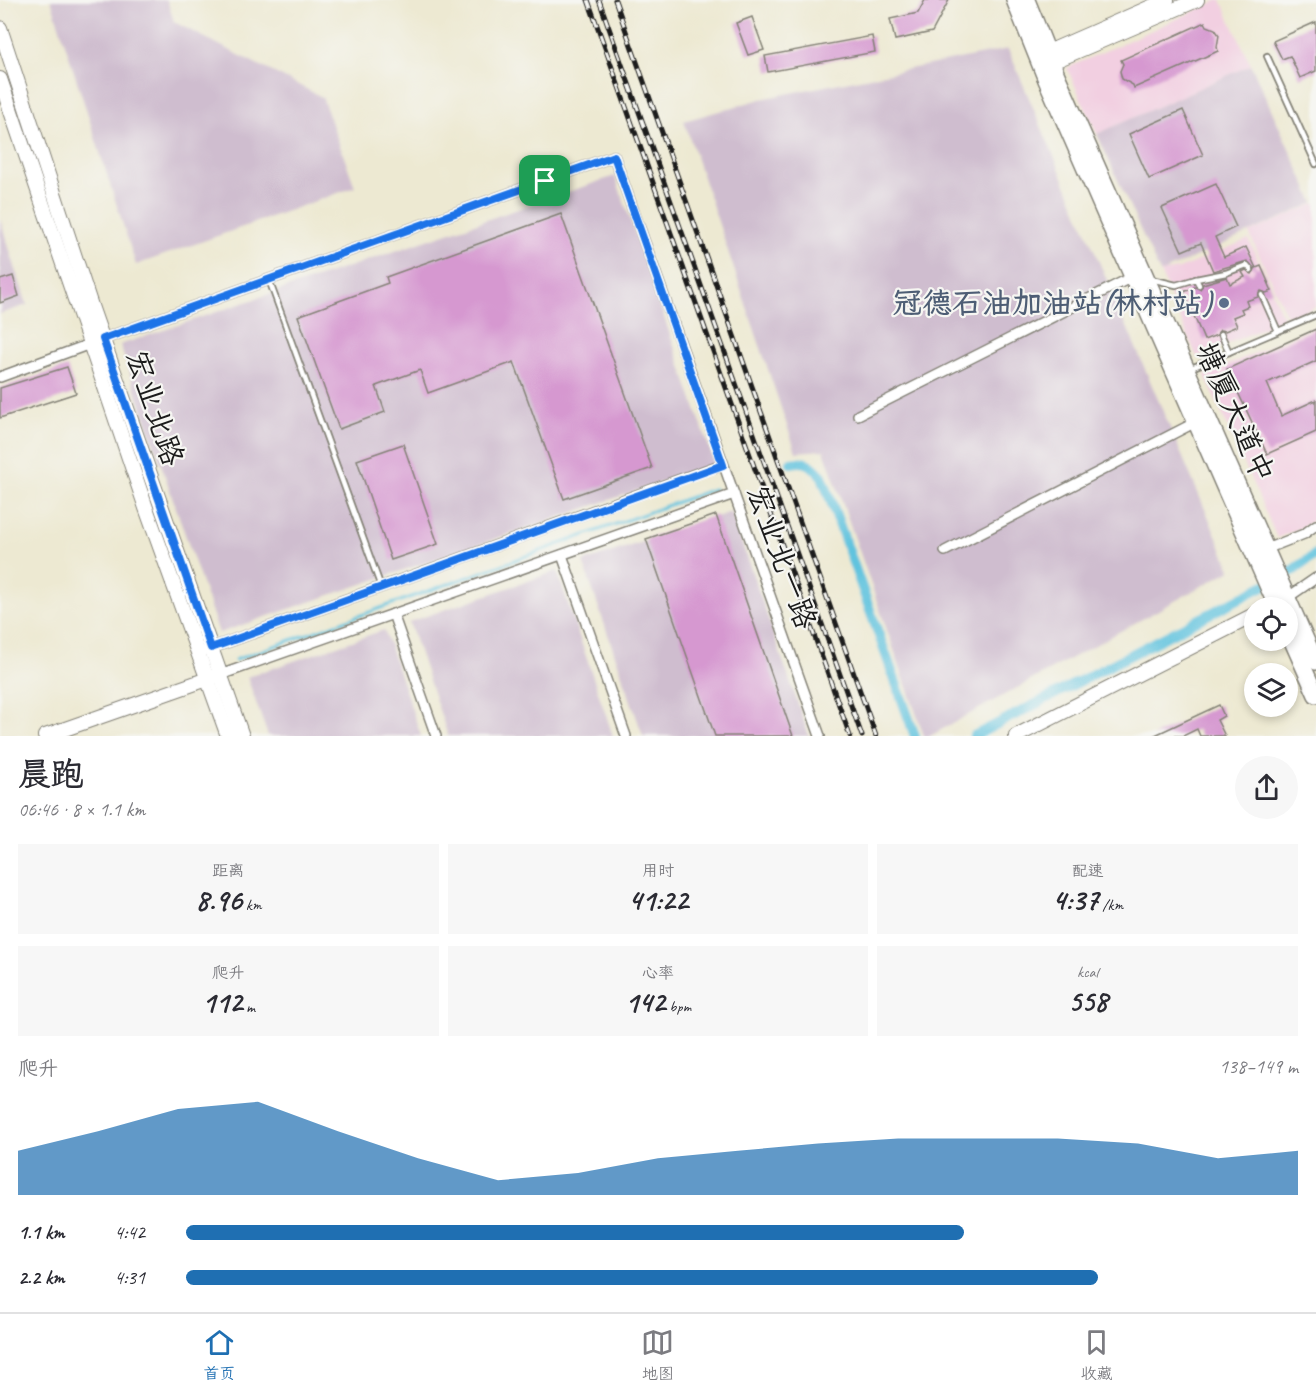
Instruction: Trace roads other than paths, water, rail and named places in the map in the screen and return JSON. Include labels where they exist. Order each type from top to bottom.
[{"type":"main road","points":[[1014,0],[1046,58]]},
{"type":"main road","points":[[1027,0],[1046,58]]},
{"type":"main road","points":[[1046,58],[1167,0]]},
{"type":"main road","points":[[1046,58],[1197,0]]},
{"type":"main road","name":"宏业北路","points":[[0,28],[96,342]]},
{"type":"main road","name":"塘厦大道中","points":[[1046,58],[1139,277],[1196,422],[1265,558]]},
{"type":"main road","name":"宏业北路","points":[[0,79],[96,342],[204,650],[228,736]]},
{"type":"main road","name":"塘厦大道中","points":[[1139,277],[1187,370],[1265,558],[1276,597]]},
{"type":"main road","points":[[1016,736],[1244,620]]},
{"type":"main road","name":"塘厦大道中","points":[[1298,633],[1316,662]]},
{"type":"main road","points":[[1296,651],[1316,695]]},
{"type":"main road","points":[[45,736],[213,676]]},
{"type":"main road","name":"宏业北路","points":[[213,676],[242,736]]},
{"type":"street","name":"宏业北一路","points":[[269,280],[614,156],[820,736]]},
{"type":"street","points":[[858,415],[1139,277]]},
{"type":"street","points":[[0,377],[269,280]]},
{"type":"street","points":[[945,551],[1196,422]]},
{"type":"street","points":[[204,650],[723,465]]},
{"type":"street","points":[[213,676],[734,494]]},
{"type":"street","points":[[1265,558],[1316,525]]},
{"type":"street","points":[[562,555],[626,736]]},
{"type":"street","points":[[1282,597],[1316,578]]},
{"type":"street","points":[[393,614],[436,736]]},
{"type":"lane","points":[[1267,56],[1316,164]]},
{"type":"lane","points":[[1139,277],[1176,285],[1226,273],[1242,266],[1247,266],[1251,270]]},
{"type":"lane","points":[[1197,279],[1199,285]]},
{"type":"lane","points":[[269,280],[381,587]]},
{"type":"lane","points":[[1262,295],[1278,331]]},
{"type":"lane","points":[[1187,370],[1316,315]]},
{"type":"lane","points":[[1221,334],[1229,352]]},
{"type":"waterway","points":[[791,463],[808,464],[822,476],[915,736]]},
{"type":"waterway","points":[[235,660],[714,489]]},
{"type":"waterway","points":[[974,736],[1294,570],[1316,554]]},
{"type":"railway","points":[[588,0],[850,736]]},
{"type":"railway","points":[[599,0],[862,736]]},
{"type":"railway","points":[[615,0],[876,736]]},
{"type":"place","name":"冠德石油加油站(林村站)","points":[[1224,303]]}]
